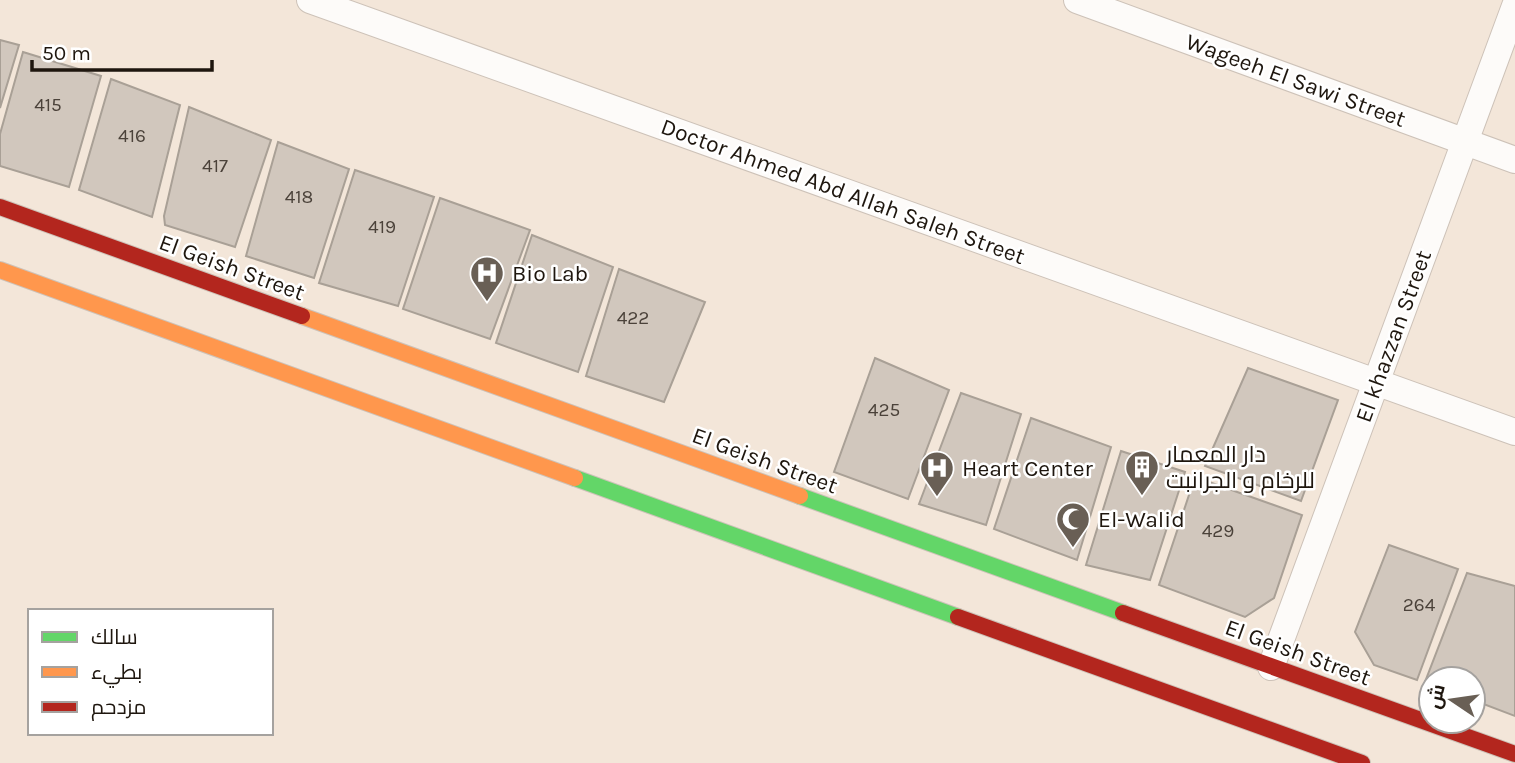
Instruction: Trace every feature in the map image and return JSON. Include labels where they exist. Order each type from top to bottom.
[{"type":"street","name":"Doctor Ahmed Abd Allah Saleh Street","points":[[310,0],[1515,432]]},
{"type":"street","name":"Wageeh El Sawi Street","points":[[1077,0],[1515,160]]},
{"type":"street","name":"El khazzan Street","points":[[1272,667],[1515,6]]},
{"type":"street","name":"El Geish Street","points":[[0,207],[1515,754]]},
{"type":"street","points":[[0,270],[1362,763]]},
{"type":"building","points":[[0,40],[19,45],[0,108]]},
{"type":"building","points":[[23,52],[101,76],[69,187],[0,166],[0,134]]},
{"type":"building","points":[[111,79],[180,105],[152,217],[79,190]]},
{"type":"building","points":[[189,107],[271,140],[235,247],[165,225],[164,216]]},
{"type":"building","points":[[278,142],[349,169],[314,278],[246,256]]},
{"type":"building","points":[[355,170],[434,197],[398,306],[319,283]]},
{"type":"building","points":[[440,198],[530,230],[490,339],[403,309]]},
{"type":"building","points":[[532,235],[613,267],[578,372],[496,343]]},
{"type":"building","points":[[619,269],[705,302],[664,402],[586,376]]},
{"type":"building","points":[[875,358],[949,390],[908,499],[834,472]]},
{"type":"building","points":[[1248,368],[1338,400],[1301,501],[1205,466]]},
{"type":"building","points":[[961,393],[1021,414],[986,525],[919,504]]},
{"type":"building","points":[[1031,418],[1111,447],[1077,560],[994,529]]},
{"type":"building","name":"دار المعمار للرخام و الجرانبت","points":[[1121,451],[1185,472],[1150,580],[1086,565]]},
{"type":"building","points":[[1195,477],[1302,515],[1274,598],[1245,617],[1159,585]]},
{"type":"building","points":[[1389,545],[1458,569],[1423,665],[1417,665],[1417,680],[1374,665],[1355,632]]},
{"type":"building","points":[[1467,573],[1515,586],[1515,716],[1487,705],[1487,665],[1432,665]]},
{"type":"traffic: fast","points":[[575,478],[958,617]]},
{"type":"traffic: fast","points":[[800,496],[1123,613]]},
{"type":"traffic: slow","points":[[0,270],[575,478]]},
{"type":"traffic: slow","points":[[302,316],[800,496]]},
{"type":"traffic: jam","points":[[0,207],[302,316]]},
{"type":"traffic: jam","points":[[1123,613],[1515,754]]},
{"type":"traffic: jam","points":[[958,617],[1362,763]]},
{"type":"place","name":"Bio Lab","points":[[487,303]]},
{"type":"place","name":"دار المعمار للرخام و الجرانبت","points":[[1142,497]]},
{"type":"place","name":"Heart Center","points":[[937,498]]},
{"type":"place","name":"El-Walid","points":[[1073,549]]}]
